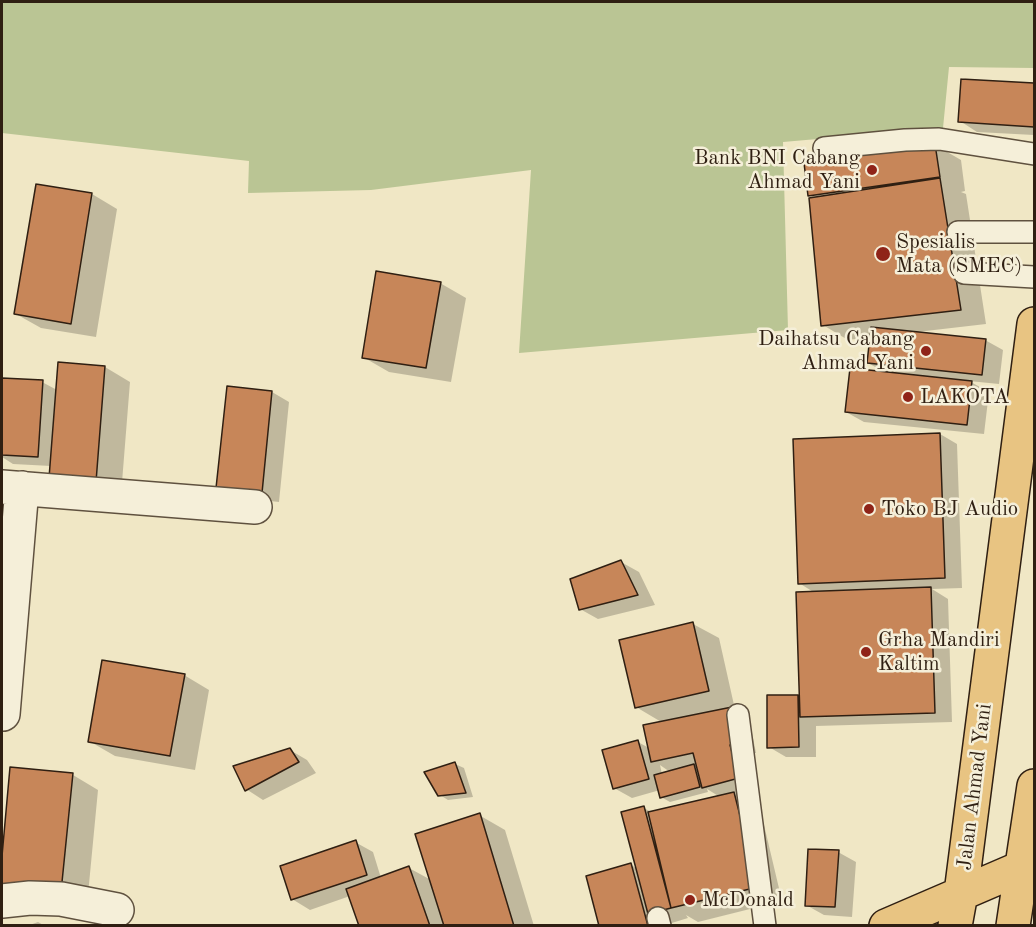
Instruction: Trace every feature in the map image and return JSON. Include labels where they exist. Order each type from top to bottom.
[{"type":"main road","name":"Jalan Ahmad Yani","points":[[956,926],[1035,324]]},
{"type":"main road","points":[[1013,926],[1035,786]]},
{"type":"main road","points":[[886,926],[1023,867]]},
{"type":"street","points":[[3,714],[12,487],[255,507]]},
{"type":"street","points":[[2,901],[30,898],[61,899],[117,910]]},
{"type":"lane","points":[[824,148],[939,139],[1035,154]]},
{"type":"lane","points":[[958,232],[1035,232]]},
{"type":"lane","points":[[964,273],[1035,277]]},
{"type":"lane","points":[[738,715],[765,926]]},
{"type":"green space","points":[[2,2],[1034,2],[1034,68],[949,67],[943,128],[783,142],[788,330],[519,353],[531,170],[371,190],[248,193],[249,161],[2,133]]},
{"type":"building","points":[[961,79],[1034,83],[1034,127],[958,122]]},
{"type":"building","name":"Bank BNI Cabang Ahmad Yani","points":[[935,144],[940,177],[808,196],[804,163]]},
{"type":"building","name":"Spesialis Mata (SMEC)","points":[[940,178],[961,310],[821,326],[809,198]]},
{"type":"building","points":[[36,184],[92,193],[71,324],[14,314]]},
{"type":"building","points":[[376,271],[441,282],[426,368],[362,358]]},
{"type":"building","name":"Daihatsu Cabang Ahmad Yani","points":[[871,327],[986,339],[982,375],[867,363]]},
{"type":"building","points":[[58,362],[105,366],[96,482],[49,478]]},
{"type":"building","name":"LAKOTA","points":[[850,368],[972,381],[967,425],[845,412]]},
{"type":"building","points":[[2,378],[43,380],[38,457],[2,455]]},
{"type":"building","points":[[227,386],[272,391],[262,493],[216,488]]},
{"type":"building","name":"Toko BJ Audio","points":[[940,433],[945,578],[798,584],[793,439]]},
{"type":"building","points":[[621,560],[638,595],[579,610],[570,579]]},
{"type":"building","name":"Grha Mandiri Kaltim","points":[[931,587],[935,713],[800,717],[796,592]]},
{"type":"building","points":[[693,622],[709,691],[635,708],[619,640]]},
{"type":"building","points":[[102,660],[185,674],[170,756],[88,742]]},
{"type":"building","points":[[767,695],[798,695],[799,747],[767,748]]},
{"type":"building","points":[[732,707],[739,743],[730,745],[739,778],[702,788],[693,753],[651,762],[643,725]]},
{"type":"building","points":[[638,740],[649,779],[613,789],[602,750]]},
{"type":"building","points":[[290,748],[299,762],[245,791],[233,766]]},
{"type":"building","points":[[455,762],[466,793],[438,796],[424,772]]},
{"type":"building","points":[[694,764],[700,787],[660,798],[654,775]]},
{"type":"building","points":[[10,767],[73,773],[61,892],[2,886],[2,856]]},
{"type":"building","points":[[734,792],[758,887],[671,908],[648,812]]},
{"type":"building","points":[[644,806],[671,908],[648,914],[621,812]]},
{"type":"building","points":[[480,813],[514,926],[444,926],[415,834]]},
{"type":"building","points":[[356,840],[367,875],[291,900],[280,866]]},
{"type":"building","points":[[808,849],[839,850],[835,907],[805,906]]},
{"type":"building","points":[[631,863],[648,926],[599,926],[586,876]]},
{"type":"building","points":[[409,866],[430,926],[359,926],[346,889]]},
{"type":"place","name":"Bank BNI Cabang Ahmad Yani","points":[[872,170]]},
{"type":"place","name":"Spesialis Mata (SMEC)","points":[[883,254]]},
{"type":"place","name":"Daihatsu Cabang Ahmad Yani","points":[[926,351]]},
{"type":"place","name":"LAKOTA","points":[[908,397]]},
{"type":"place","name":"Toko BJ Audio","points":[[869,509]]},
{"type":"place","name":"Grha Mandiri Kaltim","points":[[866,652]]},
{"type":"place","name":"McDonald","points":[[690,900]]}]
